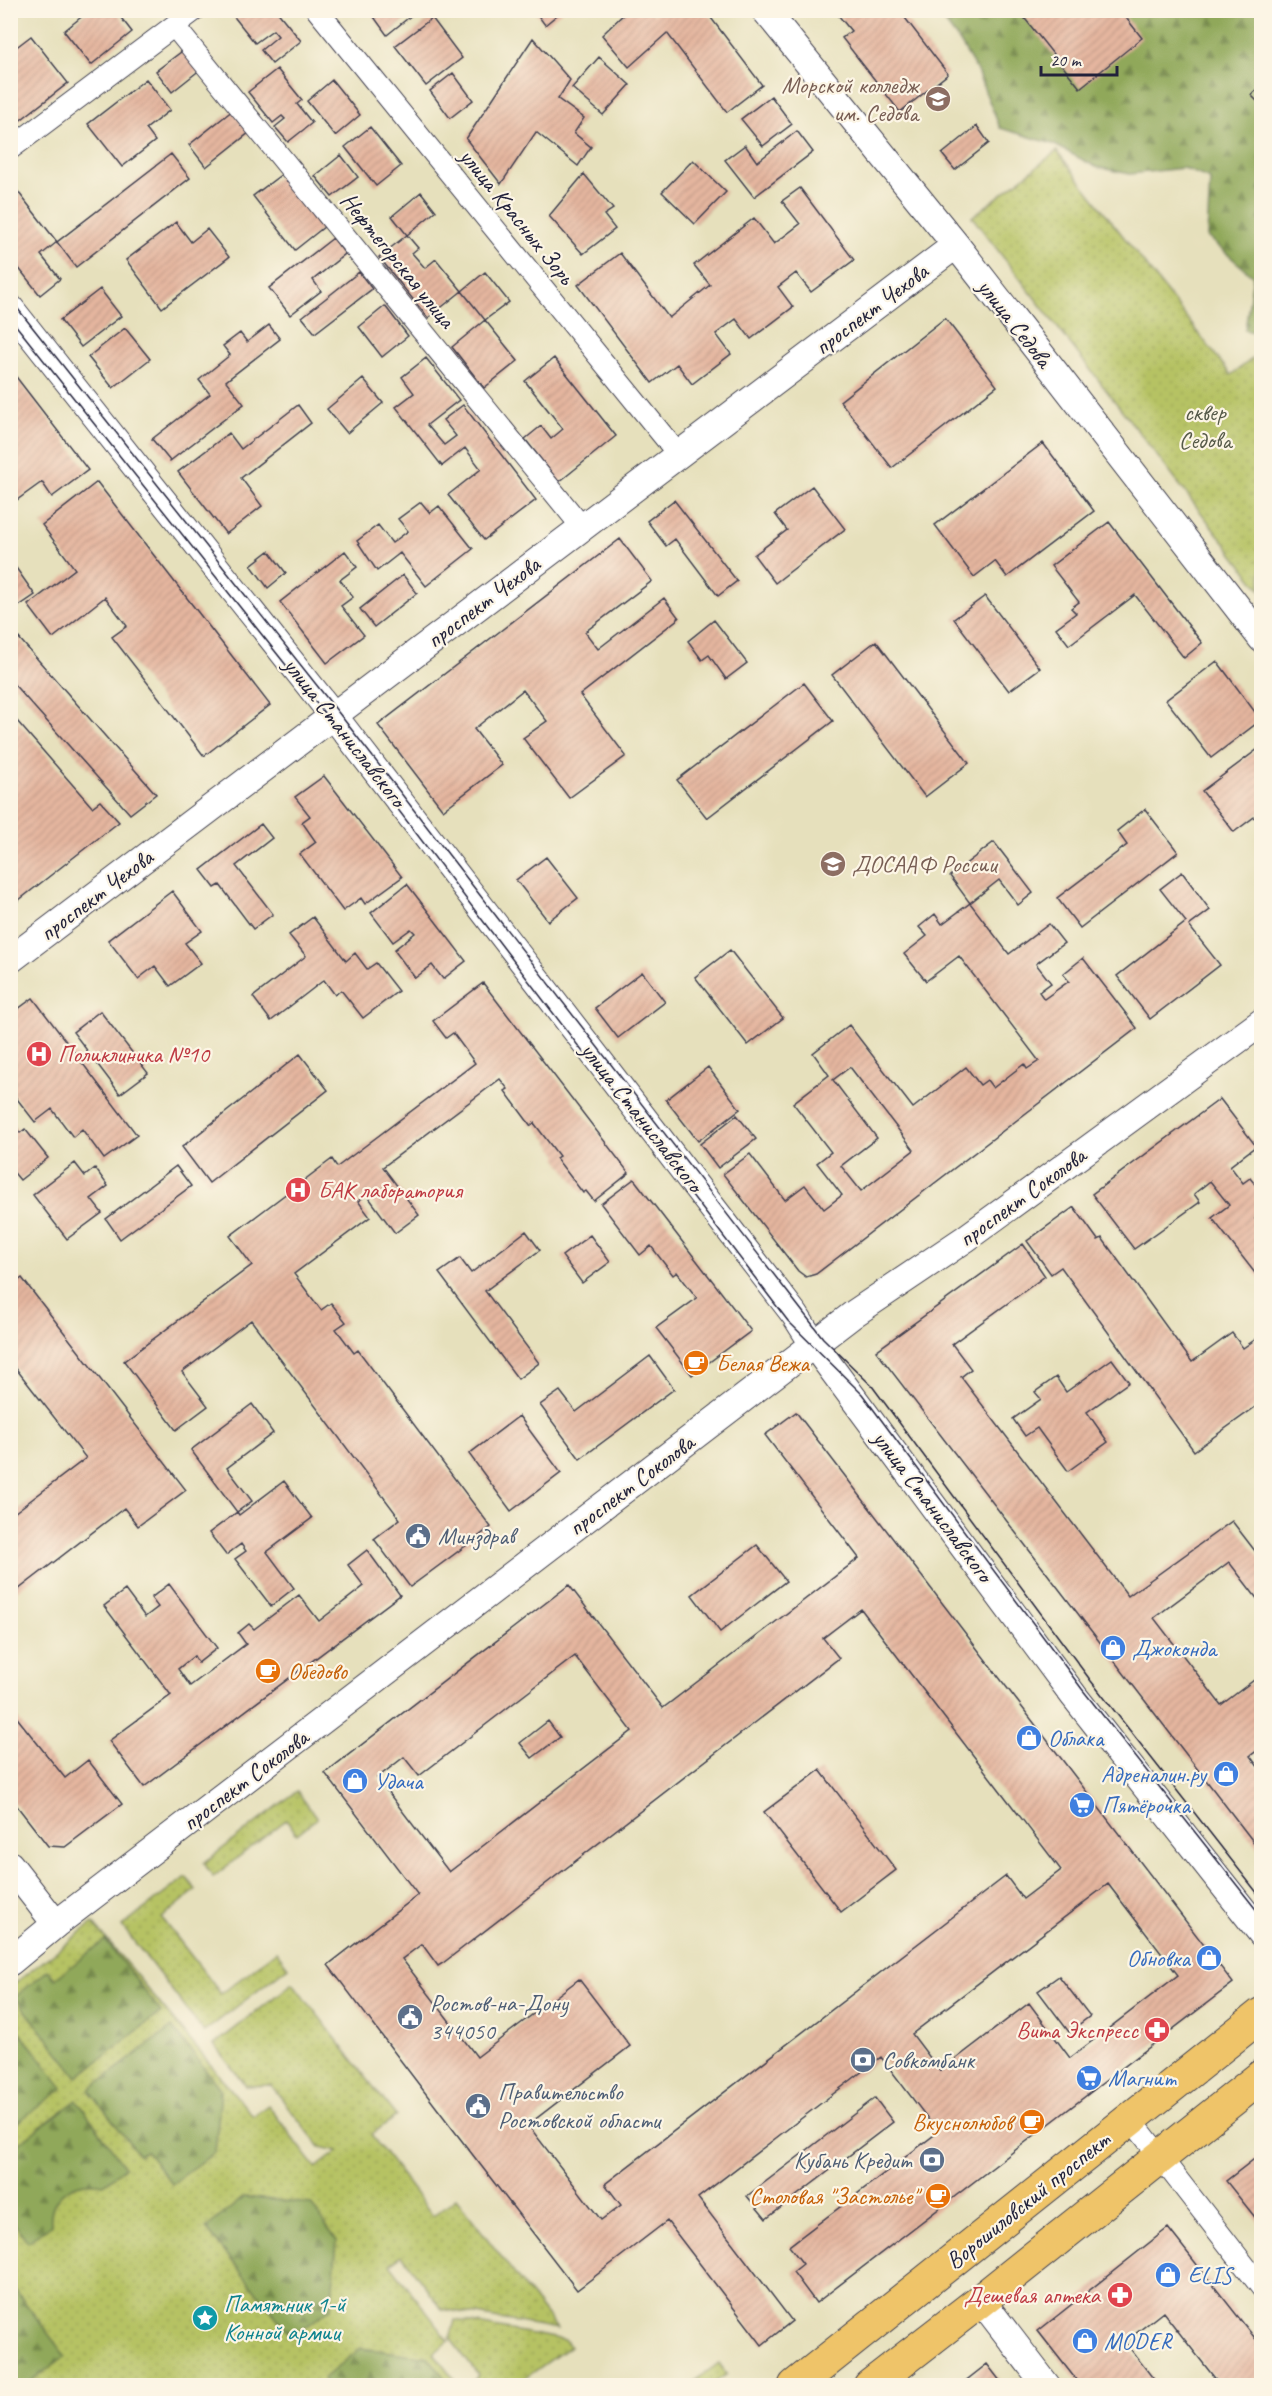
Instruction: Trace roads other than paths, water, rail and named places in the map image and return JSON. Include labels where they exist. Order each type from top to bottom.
[{"type":"main road","name":"Ворошиловский проспект","points":[[795,2385],[1262,2014]]},
{"type":"main road","name":"Ворошиловский проспект","points":[[870,2385],[981,2300],[1262,2076]]},
{"type":"street","points":[[10,149],[195,10]]},
{"type":"street","name":"улица Красных Зорь","points":[[317,10],[678,454]]},
{"type":"street","name":"улица Седова","points":[[765,10],[956,245],[1262,639]]},
{"type":"street","name":"Нефтегорская улица","points":[[174,26],[582,527]]},
{"type":"street","name":"проспект Чехова","points":[[11,957],[956,245]]},
{"type":"street","name":"улица Станиславского","points":[[10,308],[333,715],[788,1306],[814,1345],[1074,1696],[1262,1934]]},
{"type":"street","name":"проспект Соколова","points":[[10,1962],[855,1313],[965,1239],[1262,1022]]},
{"type":"street","points":[[10,1865],[57,1924]]},
{"type":"street","points":[[1130,2118],[1262,2288]]},
{"type":"street","points":[[981,2300],[1047,2385]]},
{"type":"tram line","points":[[10,299],[338,712],[823,1338],[872,1386],[1091,1681],[1262,1899]]},
{"type":"tram line","points":[[10,318],[329,719],[788,1321],[862,1394],[1082,1689],[1262,1917]]},
{"type":"place","name":"Морской колледж им. Седова","points":[[938,99]]},
{"type":"place","name":"ДОСААФ России","points":[[833,864]]},
{"type":"place","name":"Поликлиника №10","points":[[39,1054]]},
{"type":"place","name":"БАК лаборатория","points":[[298,1190]]},
{"type":"place","name":"Белая Вежа","points":[[696,1363]]},
{"type":"place","name":"Минздрав","points":[[418,1536]]},
{"type":"place","name":"Джоконда","points":[[1113,1648]]},
{"type":"place","name":"Обедово","points":[[268,1671]]},
{"type":"place","name":"Облака","points":[[1029,1738]]},
{"type":"place","name":"Адреналин.ру","points":[[1226,1774]]},
{"type":"place","name":"Удача","points":[[355,1781]]},
{"type":"place","name":"Пятёрочка","points":[[1082,1805]]},
{"type":"place","name":"Обновка","points":[[1209,1958]]},
{"type":"place","name":"Ростов-на-Дону 344050","points":[[410,2017]]},
{"type":"place","name":"Вита Экспресс","points":[[1157,2030]]},
{"type":"place","name":"Совкомбанк","points":[[863,2060]]},
{"type":"place","name":"Магнит","points":[[1089,2078]]},
{"type":"place","name":"Правительство Ростовской области","points":[[478,2106]]},
{"type":"place","name":"Вкуснолюбов","points":[[1032,2122]]},
{"type":"place","name":"Кубань Кредит","points":[[932,2160]]},
{"type":"place","name":"Столовая \"Застолье\"","points":[[938,2196]]},
{"type":"place","name":"ELIS","points":[[1168,2275]]},
{"type":"place","name":"Дешевая аптека","points":[[1120,2295]]},
{"type":"place","name":"Памятник 1-й Конной армии","points":[[205,2318]]},
{"type":"place","name":"MODER","points":[[1085,2341]]},
{"type":"park label","name":"сквер Седова","points":[[1205,426]]}]
